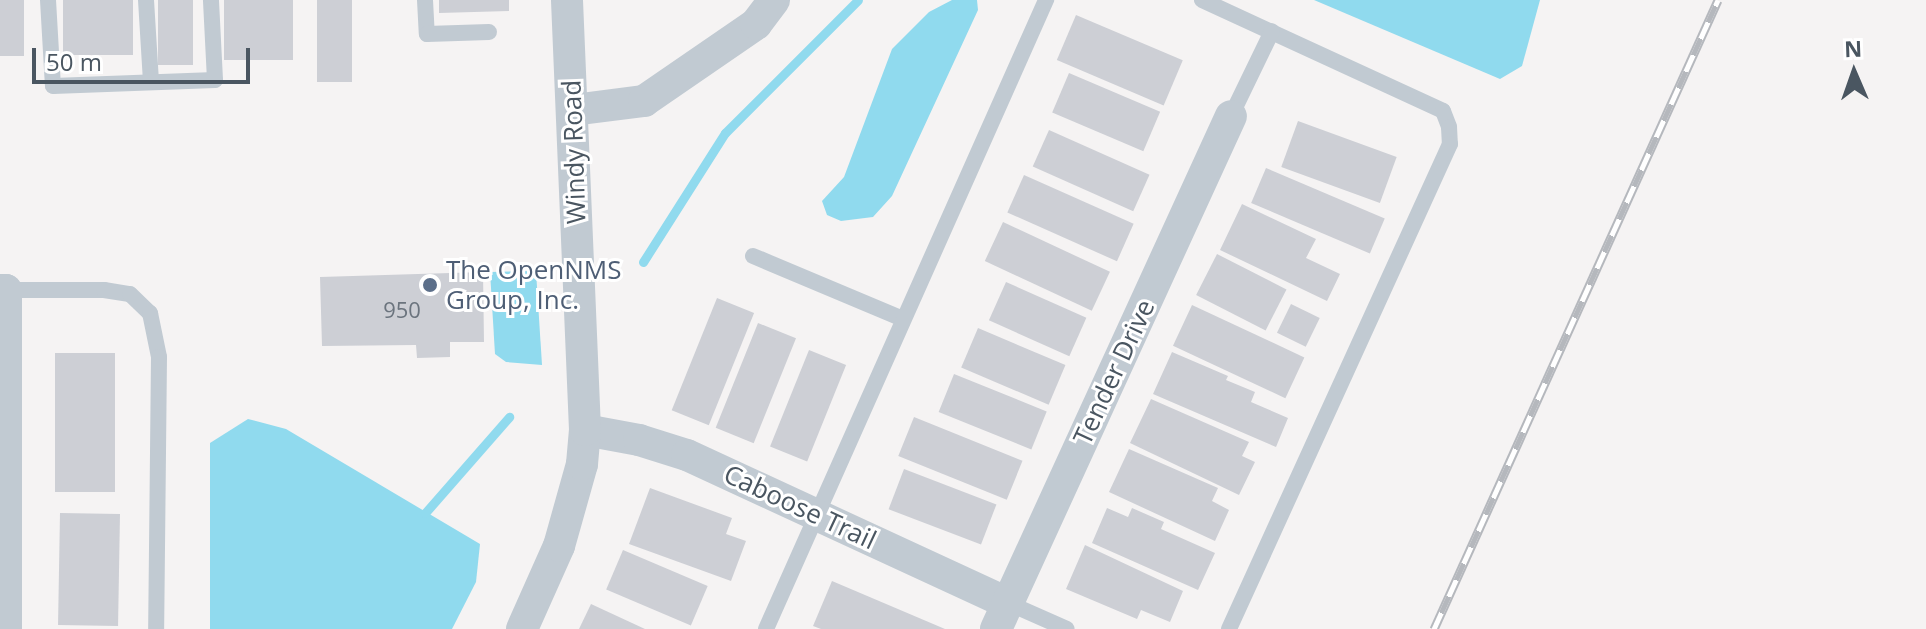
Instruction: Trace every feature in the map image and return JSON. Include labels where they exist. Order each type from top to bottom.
[{"type":"street","name":"Windy Road","points":[[522,629],[559,546],[582,464],[585,430],[567,0]]},
{"type":"street","points":[[573,110],[644,101],[756,24],[774,0]]},
{"type":"street","name":"Tender Drive","points":[[1002,616],[1231,116]]},
{"type":"street","points":[[3,290],[6,629]]},
{"type":"street","name":"Caboose Trail","points":[[585,430],[639,440],[687,455],[817,515],[1002,616]]},
{"type":"lane","points":[[48,0],[53,86],[215,80],[211,0]]},
{"type":"lane","points":[[146,0],[151,82]]},
{"type":"lane","points":[[425,0],[427,34],[489,32]]},
{"type":"lane","points":[[766,629],[1046,0]]},
{"type":"lane","points":[[1202,0],[1443,111],[1450,144],[1229,629]]},
{"type":"lane","points":[[1231,116],[1272,31]]},
{"type":"lane","points":[[753,256],[903,319]]},
{"type":"lane","points":[[3,290],[104,290],[130,294],[150,313],[159,357],[156,629]]},
{"type":"lane","points":[[1002,616],[1067,629]]},
{"type":"water","points":[[952,0],[977,0],[978,10],[892,196],[873,217],[841,221],[827,215],[822,201],[844,177],[892,49],[929,12]]},
{"type":"water","points":[[1314,0],[1540,0],[1522,66],[1500,79]]},
{"type":"water","points":[[536,271],[542,365],[506,362],[495,354],[490,272]]},
{"type":"water","points":[[248,419],[286,429],[480,544],[476,582],[452,629],[210,629],[210,443]]},
{"type":"building","points":[[0,0],[24,0],[24,56],[0,56]]},
{"type":"building","points":[[63,0],[133,0],[133,55],[63,55]]},
{"type":"building","points":[[158,0],[193,0],[193,65],[158,65]]},
{"type":"building","points":[[224,0],[293,0],[293,60],[224,60]]},
{"type":"building","points":[[317,0],[352,0],[352,82],[317,82]]},
{"type":"building","points":[[439,0],[509,0],[509,11],[439,13]]},
{"type":"building","points":[[1076,15],[1183,60],[1164,105],[1057,60]]},
{"type":"building","points":[[1069,73],[1160,112],[1143,151],[1052,113]]},
{"type":"building","points":[[1298,121],[1397,157],[1380,203],[1281,167]]},
{"type":"building","points":[[1049,130],[1149,175],[1133,211],[1033,167]]},
{"type":"building","points":[[1266,168],[1385,218],[1370,253],[1251,203]]},
{"type":"building","points":[[1024,175],[1134,224],[1117,261],[1007,212]]},
{"type":"building","points":[[1242,204],[1316,239],[1306,258],[1340,274],[1327,301],[1220,250]]},
{"type":"building","points":[[1003,222],[1110,272],[1092,311],[985,261]]},
{"type":"building","points":[[1217,254],[1286,289],[1266,330],[1196,295]]},
{"type":"building","points":[[483,272],[484,342],[450,342],[450,357],[417,358],[416,345],[322,346],[320,277]]},
{"type":"building","points":[[1006,282],[1086,318],[1069,356],[989,320]]},
{"type":"building","points":[[717,298],[754,313],[709,425],[672,410]]},
{"type":"building","points":[[1291,304],[1320,318],[1306,347],[1277,333]]},
{"type":"building","points":[[1192,305],[1304,357],[1285,398],[1173,346]]},
{"type":"building","points":[[758,323],[796,338],[754,443],[716,428]]},
{"type":"building","points":[[978,328],[1065,365],[1049,405],[961,368]]},
{"type":"building","points":[[809,350],[846,365],[807,461],[770,446]]},
{"type":"building","points":[[1172,352],[1228,376],[1226,380],[1255,392],[1251,402],[1288,418],[1276,447],[1153,394]]},
{"type":"building","points":[[55,353],[115,353],[115,492],[55,492]]},
{"type":"building","points":[[954,374],[1047,411],[1031,449],[939,412]]},
{"type":"building","points":[[1151,399],[1249,442],[1242,456],[1255,462],[1239,495],[1130,443]]},
{"type":"building","points":[[914,417],[1022,461],[1007,500],[898,456]]},
{"type":"building","points":[[1129,449],[1218,488],[1212,501],[1229,510],[1215,541],[1109,492]]},
{"type":"building","points":[[904,469],[996,504],[981,545],[889,509]]},
{"type":"building","points":[[650,488],[732,518],[726,534],[746,541],[731,581],[629,544]]},
{"type":"building","points":[[1107,508],[1128,517],[1132,508],[1164,522],[1161,529],[1215,553],[1198,590],[1092,543]]},
{"type":"building","points":[[60,513],[120,514],[118,626],[58,625]]},
{"type":"building","points":[[1085,545],[1183,591],[1170,622],[1141,610],[1137,619],[1066,589]]},
{"type":"building","points":[[623,550],[708,586],[691,626],[606,590]]},
{"type":"building","points":[[832,581],[945,629],[821,629],[813,626]]},
{"type":"building","points":[[591,604],[645,629],[579,629]]},
{"type":"waterway","points":[[643,262],[725,133],[858,0]]},
{"type":"waterway","points":[[425,513],[509,417]]},
{"type":"railway","points":[[1434,629],[1718,0]]},
{"type":"place","name":"The OpenNMS Group, Inc.","points":[[430,285]]}]
